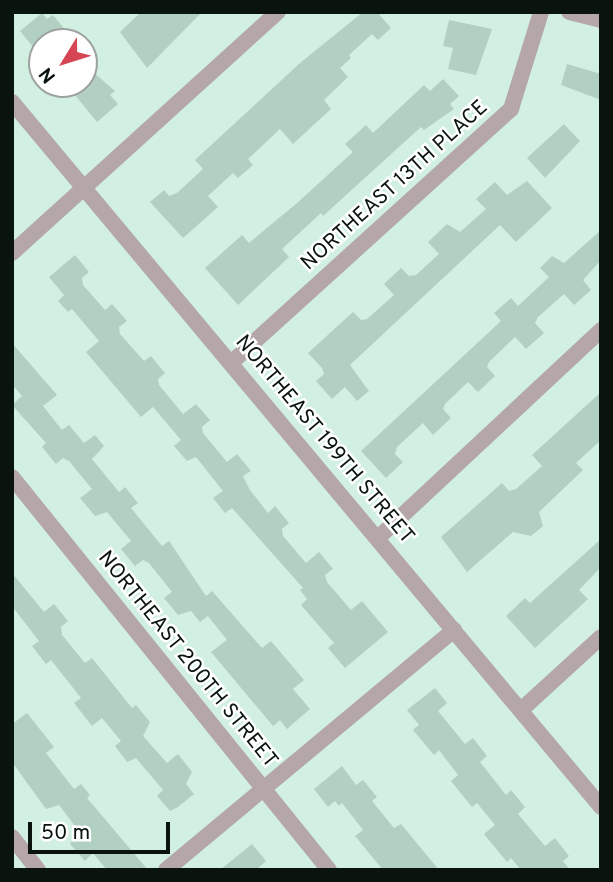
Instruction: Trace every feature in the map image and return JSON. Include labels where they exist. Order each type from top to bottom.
[{"type":"street","points":[[12,253],[85,191],[278,12]]},
{"type":"street","name":"NORTHEAST 13TH PLACE","points":[[232,362],[511,108],[541,12]]},
{"type":"street","points":[[569,12],[601,20]]},
{"type":"street","name":"NORTHEAST 199TH STREET","points":[[12,102],[232,362],[601,807]]},
{"type":"street","points":[[378,538],[601,330]]},
{"type":"street","name":"NORTHEAST 200TH STREET","points":[[12,477],[329,870]]},
{"type":"street","points":[[166,870],[454,630]]},
{"type":"street","points":[[521,710],[601,637]]},
{"type":"street","points":[[12,837],[38,870]]},
{"type":"building","points":[[141,12],[202,12],[147,68],[120,32]]},
{"type":"building","points":[[363,12],[377,12],[391,28],[378,40],[372,34],[349,55],[351,58],[340,68],[348,77],[324,100],[331,109],[293,144],[280,129],[248,159],[253,165],[238,178],[233,173],[208,196],[218,207],[183,238],[150,202],[164,190],[169,196],[177,193],[203,169],[195,160],[300,63]]},
{"type":"building","points":[[42,13],[47,19],[53,15],[64,28],[28,28],[28,41],[20,31]]},
{"type":"building","points":[[449,20],[492,29],[476,75],[448,69],[453,48],[443,46]]},
{"type":"building","points":[[567,64],[601,74],[601,100],[561,85]]},
{"type":"building","points":[[98,76],[115,91],[110,95],[118,104],[97,122],[77,98],[98,98]]},
{"type":"building","points":[[443,79],[459,96],[450,104],[454,109],[424,130],[421,127],[323,216],[321,213],[282,249],[289,257],[238,305],[205,268],[242,235],[249,243],[297,203],[353,152],[345,144],[366,125],[373,133],[424,85],[430,91]]},
{"type":"building","points":[[564,124],[580,141],[545,178],[527,158]]},
{"type":"building","points":[[527,181],[552,208],[516,242],[500,225],[350,365],[369,391],[357,401],[345,387],[332,399],[316,381],[324,374],[308,353],[353,312],[361,320],[367,319],[394,295],[384,284],[401,268],[409,276],[416,275],[439,254],[428,242],[447,224],[460,232],[486,209],[476,199],[495,182],[507,195]]},
{"type":"building","points":[[601,230],[601,260],[583,280],[591,290],[574,305],[564,294],[538,317],[535,323],[544,333],[526,349],[515,337],[489,362],[487,367],[495,376],[478,392],[468,382],[445,404],[443,409],[451,418],[433,435],[423,423],[397,447],[395,454],[403,462],[386,478],[361,451],[501,321],[494,313],[511,298],[518,306],[549,277],[540,268],[552,256],[564,263]]},
{"type":"building","points":[[75,255],[89,272],[82,278],[83,285],[105,310],[112,304],[127,321],[119,327],[120,334],[144,361],[151,356],[165,373],[158,379],[159,385],[183,414],[196,404],[210,420],[202,427],[203,433],[227,462],[237,454],[251,471],[243,476],[250,490],[268,513],[275,506],[289,523],[282,529],[283,536],[306,563],[319,552],[333,569],[325,575],[327,582],[351,610],[362,601],[388,632],[345,668],[328,648],[334,643],[301,605],[307,599],[300,590],[303,588],[232,508],[225,513],[213,498],[223,491],[196,457],[187,461],[174,446],[181,440],[153,407],[141,417],[86,352],[99,341],[72,309],[68,312],[58,301],[64,295],[49,277]]},
{"type":"building","points":[[12,343],[57,395],[43,406],[62,430],[69,425],[84,443],[95,435],[104,446],[92,459],[119,492],[125,487],[138,503],[131,508],[162,546],[169,541],[206,596],[212,591],[262,648],[271,641],[304,680],[293,689],[310,709],[287,729],[280,720],[273,726],[211,652],[227,640],[208,616],[200,622],[191,611],[178,615],[164,598],[172,592],[149,563],[143,560],[135,566],[121,549],[131,541],[107,512],[95,516],[80,498],[92,489],[69,461],[63,458],[56,464],[42,447],[46,443],[12,405],[22,396],[12,384]]},
{"type":"building","points":[[601,392],[601,440],[576,463],[583,470],[539,512],[543,526],[531,536],[513,532],[467,572],[441,537],[502,483],[509,491],[516,489],[542,466],[532,455]]},
{"type":"building","points":[[601,539],[601,567],[579,590],[588,599],[535,648],[506,616],[525,598],[530,603]]},
{"type":"building","points":[[12,573],[44,612],[54,604],[68,621],[61,627],[62,635],[85,663],[92,658],[132,708],[136,705],[150,722],[143,736],[167,763],[178,754],[192,772],[186,784],[194,794],[178,807],[170,811],[157,796],[163,790],[136,758],[127,762],[115,746],[121,741],[102,718],[92,726],[74,703],[81,698],[51,660],[46,664],[32,646],[39,641],[12,606]]},
{"type":"building","points":[[435,688],[447,703],[438,711],[465,744],[473,738],[487,756],[480,762],[506,795],[511,790],[525,807],[518,814],[545,846],[555,838],[569,856],[563,861],[570,870],[521,870],[511,858],[507,862],[484,834],[495,825],[477,803],[472,807],[451,781],[458,775],[439,750],[434,755],[413,730],[419,725],[407,710]]},
{"type":"building","points":[[27,713],[54,747],[46,753],[74,789],[81,784],[90,795],[87,798],[148,870],[107,870],[93,853],[85,861],[70,844],[78,830],[59,805],[46,809],[12,762],[12,724]]},
{"type":"building","points":[[342,766],[356,785],[363,780],[377,797],[372,801],[394,828],[401,824],[439,870],[383,870],[355,836],[363,830],[342,803],[339,806],[335,801],[328,807],[314,789]]},
{"type":"building","points":[[252,844],[266,861],[256,870],[220,870]]}]
